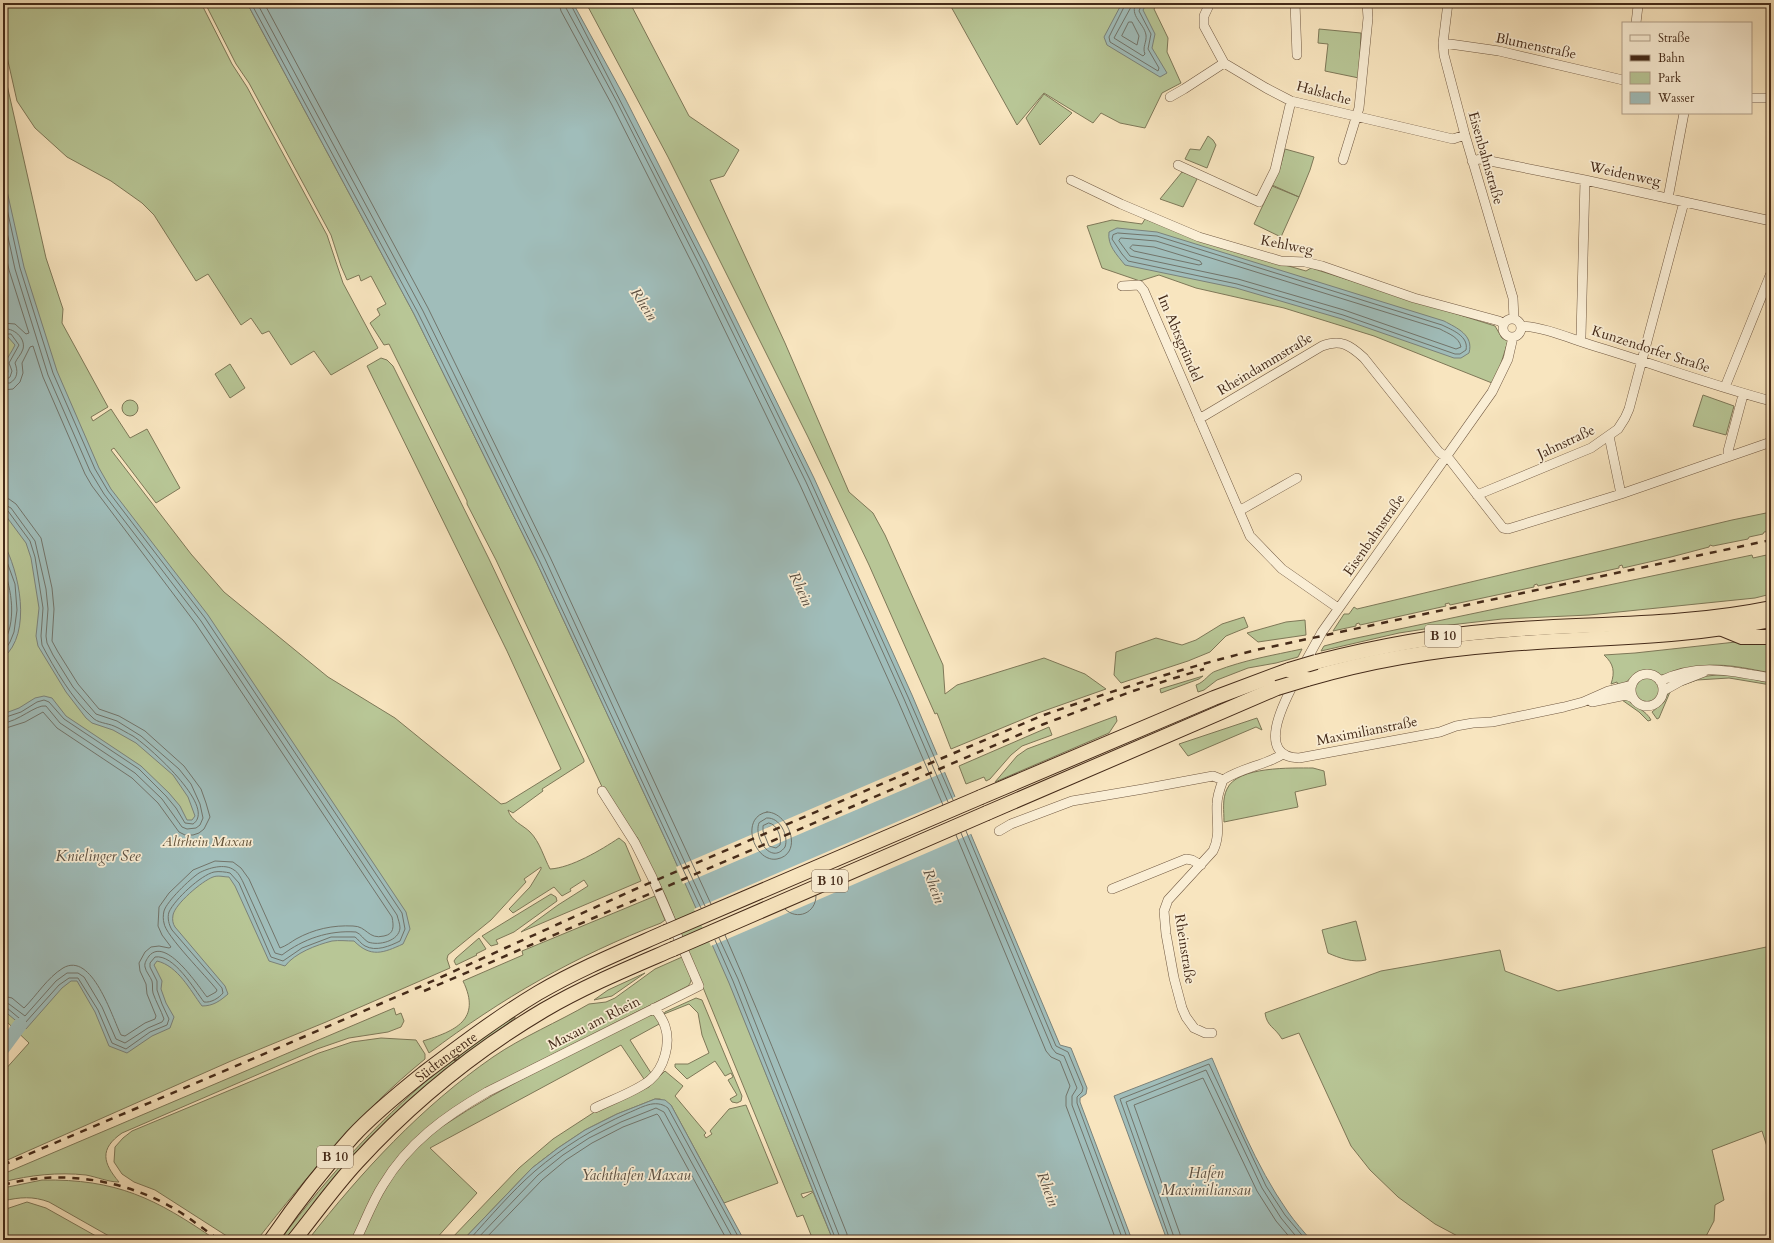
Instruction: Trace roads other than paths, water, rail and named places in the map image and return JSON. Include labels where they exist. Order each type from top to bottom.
[{"type":"highway","name":"Südtangente","points":[[271,1240],[310,1187],[352,1136],[405,1089],[452,1051],[497,1019],[538,993],[594,964],[666,932],[1167,718],[1246,685],[1289,670],[1376,647],[1441,636],[1494,631],[1673,621],[1717,617],[1771,608]]},
{"type":"highway","name":"B 10","points":[[1720,628],[1771,620]]},
{"type":"highway","name":"Südtangente","points":[[294,1240],[332,1191],[380,1138],[434,1089],[491,1044],[528,1020],[571,996],[673,949],[1174,734],[1224,710],[1277,688],[1307,679],[1370,663],[1446,650],[1498,644],[1647,636],[1720,628]]},
{"type":"highway","points":[[1720,628],[1742,637],[1771,637]]},
{"type":"street","points":[[1170,96],[1184,89],[1224,63],[1204,26],[1204,16],[1210,3]]},
{"type":"street","points":[[1295,3],[1297,55]]},
{"type":"street","points":[[1343,160],[1358,116],[1368,18],[1367,3]]},
{"type":"street","name":"Eisenbahnstraße","points":[[1448,3],[1443,43],[1444,55],[1472,161],[1513,298],[1514,319]]},
{"type":"street","points":[[1636,22],[1640,4]]},
{"type":"street","name":"Blumenstraße","points":[[1443,43],[1499,51],[1622,80]]},
{"type":"street","name":"Halslache","points":[[1224,63],[1291,101],[1453,139],[1465,135]]},
{"type":"street","points":[[1752,98],[1771,98]]},
{"type":"street","points":[[1178,165],[1259,202],[1275,170],[1291,101]]},
{"type":"street","points":[[1668,198],[1684,114]]},
{"type":"street","name":"Weidenweg","points":[[1472,161],[1480,159],[1585,180],[1771,221]]},
{"type":"street","name":"Kehlweg","points":[[1071,180],[1120,204],[1199,237],[1280,261],[1305,262],[1322,266],[1414,298],[1499,321],[1504,324]]},
{"type":"street","points":[[1579,341],[1585,180]]},
{"type":"street","name":"Jahnstraße","points":[[1477,495],[1591,448],[1618,429],[1625,418],[1684,202]]},
{"type":"street","points":[[1725,387],[1771,273]]},
{"type":"street","name":"Im Abtsgründel","points":[[1122,286],[1139,284],[1144,291],[1199,419]]},
{"type":"street","points":[[1514,319],[1518,321],[1521,326],[1520,332],[1513,337],[1504,333],[1504,324],[1508,320],[1514,319]]},
{"type":"street","name":"Kunzendorfer Straße","points":[[1521,326],[1579,341],[1725,387],[1743,395],[1771,401]]},
{"type":"street","name":"Eisenbahnstraße","points":[[1283,754],[1278,747],[1275,738],[1279,716],[1286,698],[1311,651],[1338,608],[1492,392],[1508,359],[1513,337]]},
{"type":"street","name":"Rheindammstraße","points":[[1199,419],[1322,346],[1332,343],[1341,343],[1350,346],[1364,358],[1439,452],[1450,460],[1503,528],[1508,529],[1622,494],[1771,442]]},
{"type":"street","points":[[1728,457],[1728,451],[1743,395]]},
{"type":"street","points":[[1199,419],[1250,536],[1282,569],[1338,608]]},
{"type":"street","points":[[1610,436],[1622,494]]},
{"type":"street","points":[[1239,511],[1297,478]]},
{"type":"street","points":[[1660,681],[1696,669],[1730,670],[1771,678]]},
{"type":"street","points":[[1663,691],[1681,681],[1707,670]]},
{"type":"street","points":[[1642,675],[1652,675],[1660,681],[1663,691],[1659,701],[1649,706],[1640,704],[1633,698],[1632,685],[1638,677],[1642,675]]},
{"type":"street","name":"Maximilianstraße","points":[[1582,702],[1608,691],[1632,685]]},
{"type":"street","name":"Maximilianstraße","points":[[1283,754],[1288,757],[1299,758],[1440,732],[1456,726],[1492,722],[1582,702],[1598,701],[1626,695],[1633,698]]},
{"type":"street","points":[[999,831],[1011,824],[1072,800],[1162,786],[1213,776],[1223,780],[1243,769],[1270,761],[1283,754]]},
{"type":"street","name":"Rheinstraße","points":[[1212,1033],[1200,1031],[1194,1028],[1186,1018],[1182,1008],[1174,978],[1165,926],[1164,911],[1168,900],[1201,865],[1217,844],[1218,793],[1223,780]]},
{"type":"street","name":"Maxau am Rhein","points":[[356,1240],[382,1186],[398,1162],[410,1148],[437,1124],[465,1104],[487,1092],[699,986],[645,863],[635,843],[602,791]]},
{"type":"street","points":[[1112,889],[1186,860],[1192,860],[1201,865]]},
{"type":"street","points":[[595,1108],[645,1084],[654,1077],[662,1065],[667,1046],[667,1033],[664,1022],[654,1008]]},
{"type":"water","name":"Rhein","points":[[247,3],[573,3],[625,98],[708,262],[814,478],[912,695],[1060,1045],[1071,1048],[1087,1088],[1086,1094],[1080,1098],[1080,1102],[1132,1240],[833,1240],[729,983],[669,847],[537,563],[414,314]],"holes":[[[771,827],[777,842],[772,843],[766,829]]]},
{"type":"water","points":[[1122,3],[1147,3],[1143,10],[1155,34],[1152,48],[1167,73],[1160,77],[1107,45],[1104,37]]},
{"type":"water","name":"Knielinger See","points":[[3,173],[24,267],[57,371],[99,468],[111,489],[208,615],[406,912],[410,929],[403,944],[389,950],[372,952],[366,950],[354,941],[332,941],[300,953],[285,966],[269,961],[235,886],[229,877],[219,876],[208,879],[190,893],[175,910],[173,915],[173,923],[225,986],[228,994],[216,1003],[202,1006],[177,973],[171,968],[157,961],[154,965],[162,981],[161,989],[166,1003],[174,1017],[170,1028],[152,1036],[127,1053],[109,1046],[95,1012],[77,981],[71,981],[62,988],[26,1029],[3,1010],[3,714],[19,708],[35,698],[44,696],[52,698],[66,716],[141,766],[169,793],[180,806],[187,820],[192,820],[195,816],[188,797],[173,775],[136,743],[113,730],[92,723],[86,718],[66,692],[38,646],[36,636],[39,608],[31,558],[26,543],[3,512],[3,374],[7,375],[8,371],[5,364],[15,345],[8,337],[3,338]]},
{"type":"water","points":[[1117,228],[1157,232],[1444,321],[1459,329],[1467,337],[1470,347],[1469,353],[1461,358],[1454,358],[1342,319],[1236,288],[1125,265],[1113,250],[1109,237],[1109,232]]},
{"type":"water","points":[[3,542],[9,554],[18,585],[20,618],[18,633],[12,647],[3,658]]},
{"type":"water","name":"Hafen Maximiliansau","points":[[1212,1058],[1246,1137],[1265,1175],[1288,1212],[1311,1240],[1167,1240],[1114,1096]]},
{"type":"water","name":"Yachthafen Maxau","points":[[655,1099],[665,1100],[671,1105],[744,1240],[463,1240],[532,1168],[558,1148],[585,1130],[617,1114]]},
{"type":"waterway","points":[[3,1048],[20,1025]]},
{"type":"railway","points":[[3,1165],[417,988],[640,887],[1041,716],[1148,680],[1256,650],[1771,540]]},
{"type":"railway","points":[[424,991],[1044,724],[1133,691],[1204,669]]},
{"type":"railway","points":[[3,1185],[23,1180],[65,1178],[86,1179],[127,1188],[166,1204],[219,1240]]},
{"type":"park label","name":"Altrhein Maxau","points":[[207,841]]}]
